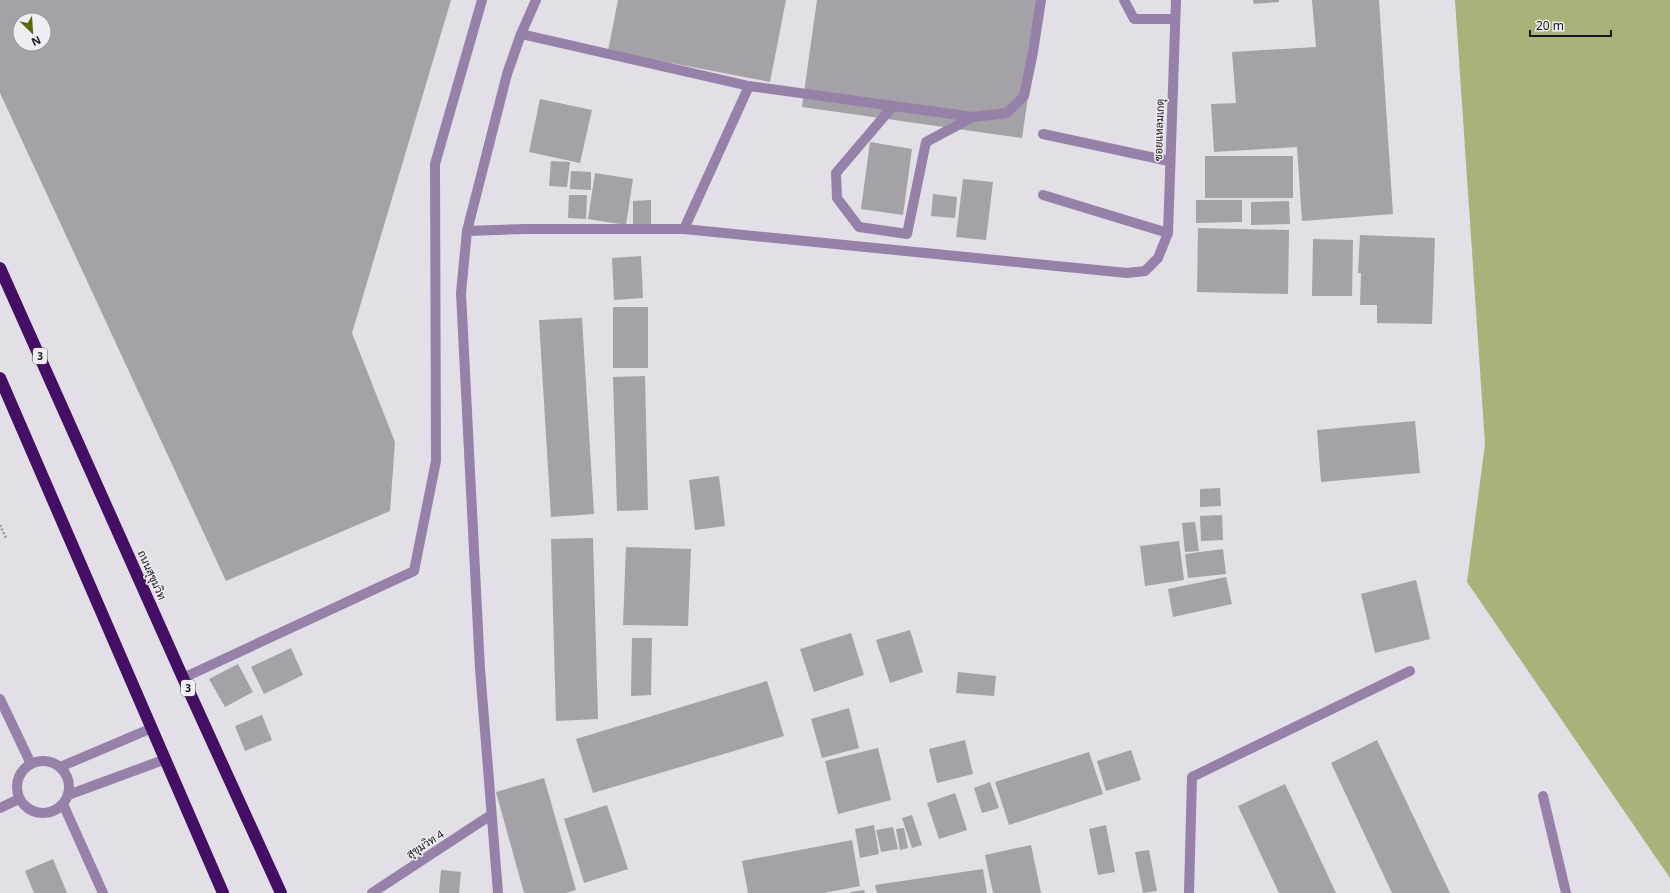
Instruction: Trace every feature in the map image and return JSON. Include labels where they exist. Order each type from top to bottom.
[{"type":"highway","name":"ถนนสุขุมวิท","points":[[0,268],[282,893]]},
{"type":"highway","points":[[0,378],[223,893]]},
{"type":"street","points":[[184,678],[414,571],[436,461],[435,164],[482,0]]},
{"type":"street","points":[[498,893],[490,815],[480,669],[461,293],[467,231],[507,74],[521,34],[536,0]]},
{"type":"street","points":[[521,34],[749,86],[973,117],[1007,113],[1024,96],[1041,0]]},
{"type":"street","points":[[1124,0],[1134,19]]},
{"type":"street","points":[[1131,0],[1134,19]]},
{"type":"street","name":"ซอยแหลมเกตุ","points":[[684,229],[1127,273],[1145,270],[1158,258],[1168,233],[1169,161],[1176,0]]},
{"type":"street","points":[[1134,19],[1175,19]]},
{"type":"street","points":[[467,231],[525,229],[684,229],[749,86]]},
{"type":"street","points":[[893,106],[836,173],[837,198],[859,227],[907,234],[926,142],[973,117]]},
{"type":"street","points":[[1043,134],[1169,161]]},
{"type":"street","points":[[1042,195],[1168,233]]},
{"type":"street","points":[[1189,893],[1192,777],[1410,671]]},
{"type":"street","points":[[0,699],[30,764]]},
{"type":"street","points":[[60,767],[152,728]]},
{"type":"street","points":[[103,893],[65,799],[69,785],[66,775],[60,767],[50,762],[40,761],[30,764],[18,779],[17,789],[19,800],[30,810],[45,813],[55,810],[65,799],[166,759]]},
{"type":"street","points":[[1544,796],[1566,893]]},
{"type":"street","points":[[0,808],[19,800]]},
{"type":"street","name":"สุขุมวิท 4","points":[[372,893],[490,815]]},
{"type":"path","points":[[0,525],[6,538]]},
{"type":"shaded area","points":[[1455,0],[1670,0],[1670,878],[1467,582],[1485,444]]},
{"type":"building","points":[[0,0],[451,0],[352,333],[395,442],[390,511],[226,581],[0,93]]},
{"type":"building","points":[[618,0],[786,0],[770,82],[608,51]]},
{"type":"building","points":[[817,0],[1042,0],[1022,138],[802,107]]},
{"type":"building","points":[[1253,0],[1279,0],[1279,2],[1254,4]]},
{"type":"building","points":[[1312,0],[1379,0],[1393,214],[1302,221],[1297,147],[1214,152],[1211,104],[1236,103],[1232,52],[1316,47]]},
{"type":"building","points":[[540,99],[592,110],[580,163],[529,152]]},
{"type":"building","points":[[870,142],[912,149],[903,215],[861,209]]},
{"type":"building","points":[[1205,156],[1293,156],[1293,198],[1205,198]]},
{"type":"building","points":[[551,161],[570,162],[567,187],[549,186]]},
{"type":"building","points":[[571,171],[591,172],[591,190],[570,189]]},
{"type":"building","points":[[595,173],[633,179],[626,225],[588,219]]},
{"type":"building","points":[[963,179],[993,182],[986,240],[956,237]]},
{"type":"building","points":[[933,194],[957,197],[955,218],[931,216]]},
{"type":"building","points":[[569,195],[587,195],[586,219],[568,218]]},
{"type":"building","points":[[651,200],[651,224],[633,224],[633,201]]},
{"type":"building","points":[[1196,200],[1242,200],[1242,222],[1196,223]]},
{"type":"building","points":[[1289,201],[1290,224],[1251,225],[1251,202]]},
{"type":"building","points":[[1198,228],[1289,230],[1288,294],[1197,292]]},
{"type":"building","points":[[1360,235],[1435,238],[1432,324],[1377,323],[1377,305],[1360,305],[1361,273],[1358,273]]},
{"type":"building","points":[[1313,239],[1353,240],[1352,296],[1312,296]]},
{"type":"building","points":[[641,256],[643,298],[614,300],[612,258]]},
{"type":"building","points":[[613,307],[648,307],[648,368],[613,368]]},
{"type":"building","points":[[582,318],[594,514],[551,517],[539,320]]},
{"type":"building","points":[[645,376],[648,510],[617,511],[613,377]]},
{"type":"building","points":[[1415,421],[1420,473],[1321,482],[1317,430]]},
{"type":"building","points":[[719,476],[725,526],[695,530],[689,480]]},
{"type":"building","points":[[1220,488],[1221,506],[1200,507],[1200,489]]},
{"type":"building","points":[[1222,515],[1223,540],[1201,541],[1200,516]]},
{"type":"building","points":[[1195,522],[1199,551],[1185,552],[1182,523]]},
{"type":"building","points":[[593,538],[598,719],[556,721],[551,539]]},
{"type":"building","points":[[1179,541],[1184,580],[1145,586],[1140,546]]},
{"type":"building","points":[[626,547],[691,549],[688,626],[623,625]]},
{"type":"building","points":[[1223,549],[1226,574],[1188,578],[1185,554]]},
{"type":"building","points":[[1226,577],[1232,604],[1173,617],[1168,589]]},
{"type":"building","points":[[1416,580],[1430,639],[1375,653],[1361,594]]},
{"type":"building","points":[[910,630],[923,672],[890,683],[876,640]]},
{"type":"building","points":[[851,633],[864,675],[814,692],[800,649]]},
{"type":"building","points":[[632,638],[652,638],[651,695],[631,696]]},
{"type":"building","points":[[291,648],[303,675],[264,694],[251,667]]},
{"type":"building","points":[[238,664],[253,692],[225,707],[209,679]]},
{"type":"building","points":[[958,672],[996,676],[994,696],[956,693]]},
{"type":"building","points":[[767,681],[784,736],[593,793],[576,739]]},
{"type":"building","points":[[849,708],[859,748],[822,758],[811,719]]},
{"type":"building","points":[[262,715],[272,740],[245,751],[235,726]]},
{"type":"building","points":[[965,740],[973,774],[937,783],[929,749]]},
{"type":"building","points":[[1377,740],[1450,893],[1392,893],[1331,763]]},
{"type":"building","points":[[878,748],[891,800],[838,814],[825,761]]},
{"type":"building","points":[[1131,750],[1141,780],[1106,791],[1097,761]]},
{"type":"building","points":[[1089,752],[1103,794],[1009,825],[995,782]]},
{"type":"building","points":[[544,778],[576,890],[566,893],[524,893],[496,792]]},
{"type":"building","points":[[990,782],[999,808],[982,813],[974,788]]},
{"type":"building","points":[[1285,784],[1336,893],[1279,893],[1238,806]]},
{"type":"building","points":[[955,793],[967,830],[939,839],[927,803]]},
{"type":"building","points":[[607,805],[628,869],[584,883],[564,819]]},
{"type":"building","points":[[912,815],[922,845],[912,848],[902,818]]},
{"type":"building","points":[[874,825],[879,854],[860,858],[855,829]]},
{"type":"building","points":[[1106,825],[1115,872],[1098,875],[1089,829]]},
{"type":"building","points":[[893,827],[898,849],[881,852],[876,830]]},
{"type":"building","points":[[904,828],[908,848],[900,850],[896,829]]},
{"type":"building","points":[[852,840],[860,886],[824,893],[748,893],[742,861]]},
{"type":"building","points":[[1031,845],[1041,893],[993,893],[985,855]]},
{"type":"building","points":[[1149,850],[1157,891],[1143,893],[1135,852]]},
{"type":"building","points":[[53,859],[67,893],[34,893],[25,871]]},
{"type":"building","points":[[983,869],[987,893],[877,893],[875,885]]},
{"type":"building","points":[[441,870],[461,872],[459,893],[439,893]]},
{"type":"building","points":[[864,890],[865,893],[850,893],[850,892]]}]
